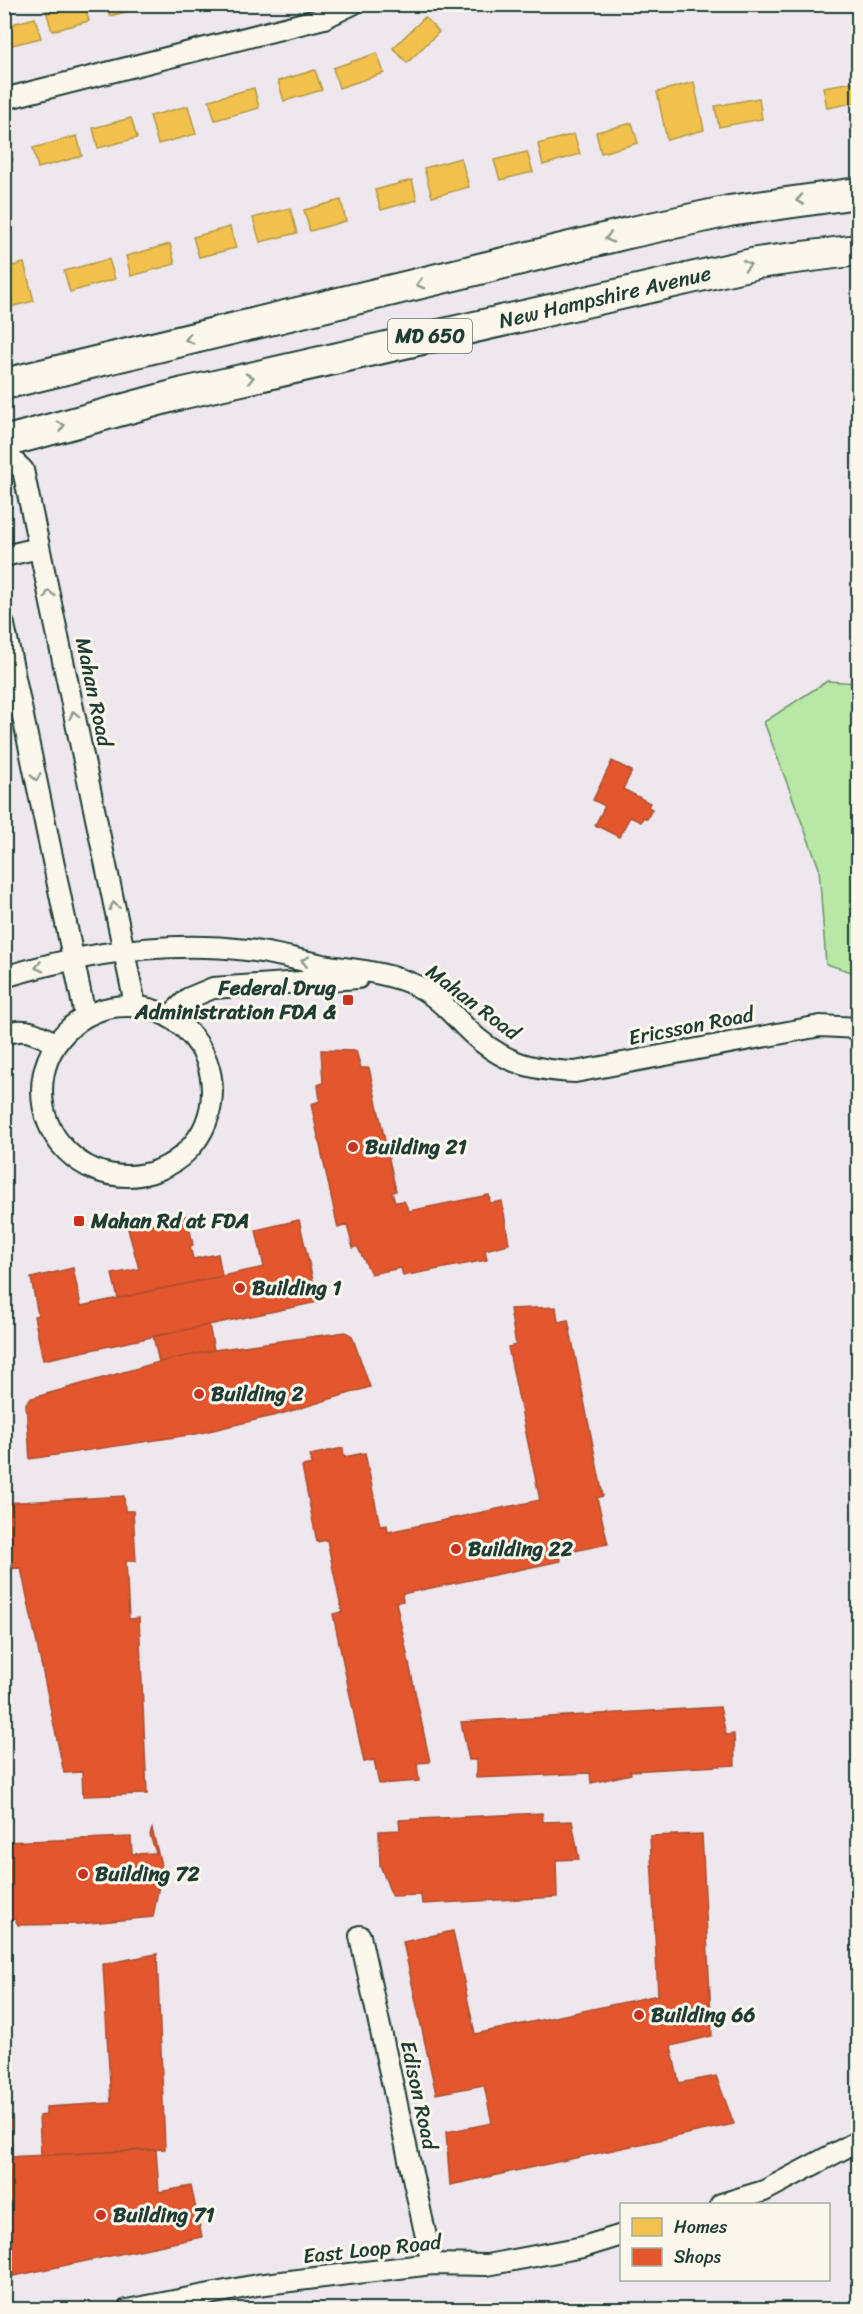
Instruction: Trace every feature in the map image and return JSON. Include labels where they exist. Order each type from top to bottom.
[{"type":"main road","name":"MD 650","points":[[4,384],[628,233],[729,211],[858,193]]},
{"type":"main road","name":"New Hampshire Avenue","points":[[4,442],[184,393],[722,270],[757,263],[858,250]]},
{"type":"street","points":[[4,99],[324,18],[353,4]]},
{"type":"street","name":"Mahan Road","points":[[4,452],[23,470],[135,1005]]},
{"type":"street","points":[[4,556],[39,548]]},
{"type":"street","points":[[4,625],[85,1015]]},
{"type":"street","name":"Mahan Road","points":[[4,977],[73,958],[123,949],[248,950],[383,975],[417,986],[443,1005],[496,1053],[533,1069]]},
{"type":"street","name":"Mahan Road","points":[[170,1016],[189,998],[213,988],[383,975]]},
{"type":"street","points":[[118,1005],[135,1005],[147,1006],[170,1016],[183,1028],[198,1048],[209,1075],[210,1103],[203,1130],[192,1147],[174,1165],[155,1175],[132,1178],[112,1175],[88,1164],[62,1143],[50,1124],[45,1098],[46,1069],[56,1043],[70,1026],[85,1015],[118,1005]]},
{"type":"street","name":"Ericsson Road","points":[[533,1069],[575,1072],[800,1029],[820,1026],[858,1028]]},
{"type":"street","points":[[4,1034],[20,1028],[27,1029],[56,1043]]},
{"type":"street","name":"Edison Road","points":[[360,1936],[432,2264]]},
{"type":"street","points":[[728,2203],[764,2192],[858,2141]]},
{"type":"street","name":"East Loop Road","points":[[127,2310],[232,2289],[432,2264],[487,2265],[583,2247],[620,2235]]},
{"type":"green space","points":[[827,681],[858,683],[858,974],[826,964],[819,868],[764,722]]},
{"type":"building: Homes","points":[[69,4],[84,4],[89,21],[52,31],[46,11]]},
{"type":"building: Homes","points":[[106,4],[146,4],[147,6],[110,16]]},
{"type":"building: Homes","points":[[425,17],[439,32],[407,63],[393,48]]},
{"type":"building: Homes","points":[[35,18],[41,38],[4,47],[4,26]]},
{"type":"building: Homes","points":[[377,53],[384,73],[339,88],[333,68]]},
{"type":"building: Homes","points":[[315,70],[322,90],[284,101],[278,81]]},
{"type":"building: Homes","points":[[858,81],[858,102],[827,108],[823,87]]},
{"type":"building: Homes","points":[[694,82],[704,130],[667,140],[657,92]]},
{"type":"building: Homes","points":[[254,88],[259,108],[215,120],[209,100]]},
{"type":"building: Homes","points":[[759,98],[762,119],[719,127],[715,106]]},
{"type":"building: Homes","points":[[188,106],[196,134],[158,144],[150,116]]},
{"type":"building: Homes","points":[[131,118],[137,138],[98,148],[93,128]]},
{"type":"building: Homes","points":[[632,123],[638,143],[601,153],[596,132]]},
{"type":"building: Homes","points":[[574,134],[580,154],[543,165],[538,144]]},
{"type":"building: Homes","points":[[77,136],[82,156],[38,168],[33,148]]},
{"type":"building: Homes","points":[[527,152],[533,172],[500,180],[494,160]]},
{"type":"building: Homes","points":[[4,154],[13,159],[4,176]]},
{"type":"building: Homes","points":[[461,158],[469,187],[432,197],[424,168]]},
{"type":"building: Homes","points":[[412,180],[417,200],[381,210],[375,190]]},
{"type":"building: Homes","points":[[341,200],[346,221],[310,231],[304,210]]},
{"type":"building: Homes","points":[[290,208],[297,233],[260,242],[253,218]]},
{"type":"building: Homes","points":[[230,227],[236,248],[199,257],[193,237]]},
{"type":"building: Homes","points":[[170,244],[175,264],[131,276],[126,256]]},
{"type":"building: Homes","points":[[109,259],[115,279],[70,292],[64,271]]},
{"type":"building: Homes","points":[[24,263],[34,301],[6,308],[4,268]]},
{"type":"building: Shops","points":[[612,761],[632,771],[623,789],[650,803],[648,807],[652,809],[647,819],[643,817],[641,822],[630,817],[619,837],[595,825],[605,806],[593,800]]},
{"type":"building: Shops","name":"Building 21","points":[[321,1050],[356,1051],[361,1068],[369,1068],[396,1191],[392,1192],[395,1202],[404,1201],[409,1211],[489,1195],[490,1203],[502,1201],[509,1244],[485,1250],[487,1260],[403,1276],[401,1268],[371,1274],[357,1246],[353,1248],[347,1225],[338,1228],[311,1104],[320,1101],[318,1085],[323,1083]]},
{"type":"building: Shops","points":[[187,1216],[193,1245],[190,1246],[193,1259],[218,1254],[222,1276],[118,1298],[112,1274],[139,1269],[128,1229]]},
{"type":"building: Shops","name":"Building 1","points":[[299,1220],[318,1302],[43,1360],[34,1316],[38,1315],[31,1278],[73,1268],[81,1306],[264,1267],[256,1230]]},
{"type":"building: Shops","name":"Building 22","points":[[556,1307],[558,1322],[568,1320],[603,1496],[597,1498],[608,1544],[560,1554],[561,1561],[402,1594],[403,1601],[396,1602],[430,1762],[417,1763],[419,1781],[379,1784],[374,1760],[364,1762],[333,1614],[342,1612],[327,1540],[317,1542],[302,1466],[312,1464],[310,1455],[343,1448],[344,1457],[365,1453],[380,1526],[387,1525],[388,1532],[540,1500],[508,1347],[516,1345],[510,1309]]},
{"type":"building: Shops","points":[[209,1325],[214,1350],[159,1362],[153,1336]]},
{"type":"building: Shops","name":"Building 2","points":[[346,1332],[352,1336],[370,1387],[281,1414],[196,1434],[30,1459],[26,1404],[29,1399],[159,1362],[214,1350]]},
{"type":"building: Shops","points":[[124,1496],[125,1511],[133,1511],[136,1561],[126,1561],[129,1619],[139,1618],[147,1794],[83,1796],[82,1772],[64,1773],[21,1568],[4,1569],[4,1503]]},
{"type":"building: Shops","points":[[720,1707],[726,1735],[734,1734],[735,1765],[630,1771],[631,1774],[591,1783],[590,1773],[476,1778],[476,1760],[469,1760],[461,1722]]},
{"type":"building: Shops","points":[[542,1813],[543,1822],[572,1821],[579,1859],[556,1860],[557,1897],[422,1904],[421,1895],[392,1896],[380,1865],[379,1831],[400,1830],[399,1820]]},
{"type":"building: Shops","name":"Building 72","points":[[152,1829],[162,1869],[153,1917],[79,1924],[18,1925],[15,1919],[4,1920],[4,1842],[131,1837],[132,1854],[156,1853],[150,1835]]},
{"type":"building: Shops","name":"Building 66","points":[[702,1834],[712,2036],[671,2046],[679,2083],[716,2076],[734,2124],[450,2185],[446,2132],[492,2123],[484,2085],[436,2094],[403,1942],[453,1931],[475,2034],[658,1995],[650,1836]]},
{"type":"building: Shops","name":"Building 71","points":[[157,1954],[165,2149],[41,2155],[39,2116],[46,2115],[46,2107],[111,2103],[103,1964]]},
{"type":"building: Shops","points":[[4,1968],[12,2154],[4,2154]]},
{"type":"building: Shops","name":"Building 71","points":[[156,2150],[159,2192],[191,2186],[202,2237],[4,2278],[4,2157]]},
{"type":"place","name":"Federal Drug Administration FDA &","points":[[348,1000]]},
{"type":"place","name":"Building 21","points":[[353,1147]]},
{"type":"place","name":"Mahan Rd at FDA","points":[[79,1221]]},
{"type":"place","name":"Building 1","points":[[240,1288]]},
{"type":"place","name":"Building 2","points":[[199,1394]]},
{"type":"place","name":"Building 22","points":[[456,1549]]},
{"type":"place","name":"Building 72","points":[[83,1874]]},
{"type":"place","name":"Building 66","points":[[639,2015]]},
{"type":"place","name":"Building 71","points":[[101,2215]]}]
